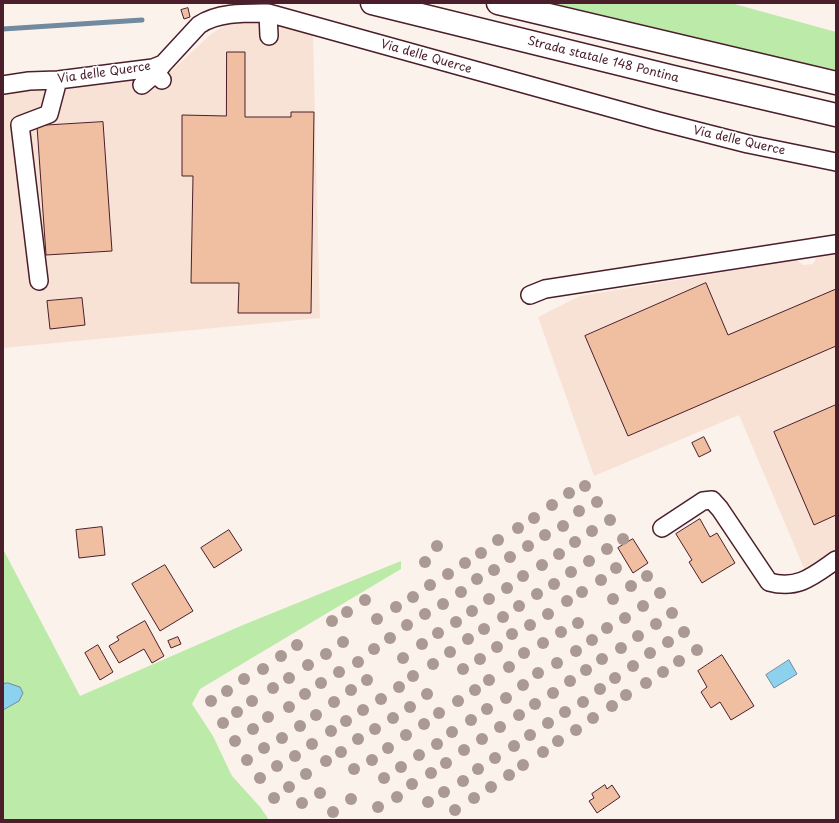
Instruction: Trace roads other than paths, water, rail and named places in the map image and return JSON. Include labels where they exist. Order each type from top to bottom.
[{"type":"highway","name":"Strada statale 148 Pontina","points":[[372,3],[673,77],[836,115]]},
{"type":"highway","points":[[498,3],[836,83]]},
{"type":"street","points":[[268,13],[270,36]]},
{"type":"street","name":"Via delle Querce","points":[[3,85],[29,81],[58,80],[153,68],[160,72],[199,25],[206,20],[220,15],[268,13],[658,121],[748,144],[836,162]]},
{"type":"street","points":[[142,85],[160,72]]},
{"type":"street","points":[[39,281],[20,125],[49,114],[58,80]]},
{"type":"street","points":[[530,295],[545,289],[836,244]]},
{"type":"street","points":[[662,528],[703,501],[712,500],[720,509],[769,582],[782,586],[807,580],[836,560]]},
{"type":"water","points":[[789,660],[797,674],[774,688],[766,675]]},
{"type":"water","points":[[8,683],[20,687],[23,693],[19,701],[3,710],[3,684]]},
{"type":"waterway","points":[[3,29],[142,20]]}]
